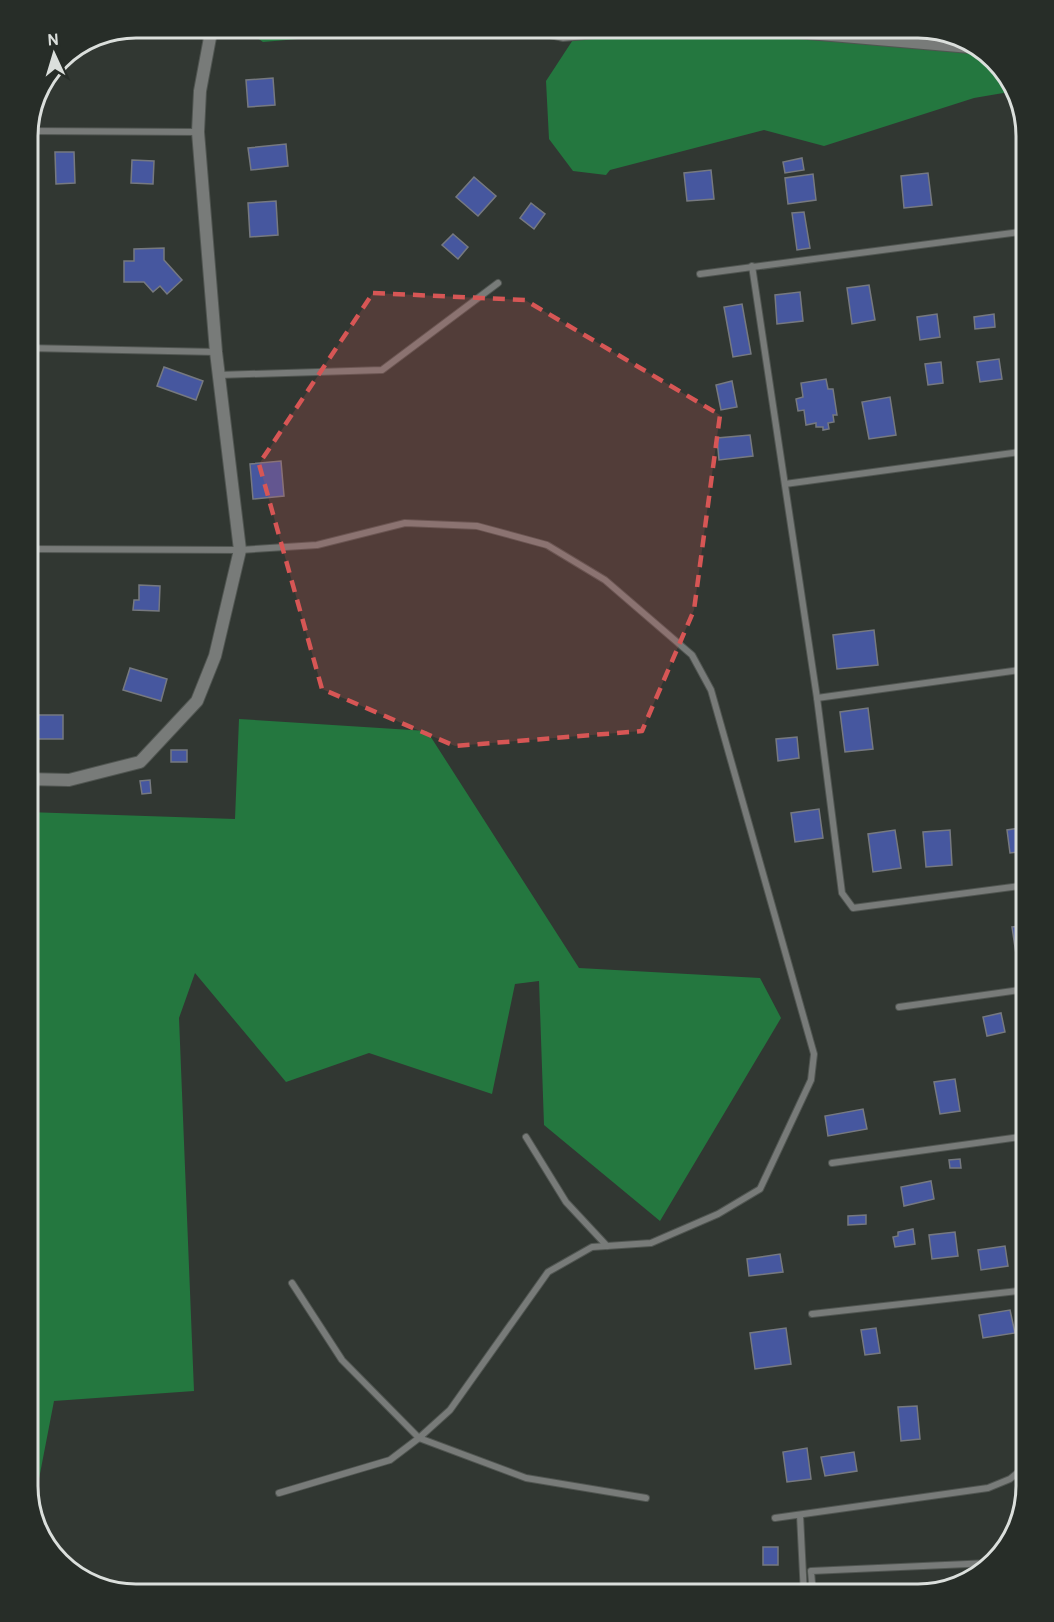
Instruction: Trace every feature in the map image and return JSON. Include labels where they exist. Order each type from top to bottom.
[{"type":"street","points":[[38,779],[69,780],[140,762],[197,701],[215,656],[240,550],[216,352],[198,132],[200,91],[210,38]]},
{"type":"street","points":[[858,38],[957,46]]},
{"type":"lane","points":[[38,131],[198,132]]},
{"type":"lane","points":[[700,274],[1016,232]]},
{"type":"lane","points":[[752,266],[817,698],[843,893],[853,908],[1016,886]]},
{"type":"lane","points":[[219,375],[382,370],[498,283]]},
{"type":"lane","points":[[38,348],[216,352]]},
{"type":"lane","points":[[785,484],[1016,452]]},
{"type":"lane","points":[[38,549],[240,550],[317,545],[405,523],[477,526],[547,545],[605,580],[692,655],[711,690],[814,1054],[811,1080],[760,1189],[718,1214],[651,1243],[592,1247],[548,1272],[450,1410],[419,1438],[390,1460],[279,1493]]},
{"type":"lane","points":[[817,698],[1016,671]]},
{"type":"lane","points":[[899,1007],[1016,991]]},
{"type":"lane","points":[[526,1137],[566,1202],[607,1246]]},
{"type":"lane","points":[[832,1163],[1016,1138]]},
{"type":"lane","points":[[292,1283],[342,1360],[419,1438],[526,1478],[646,1498]]},
{"type":"lane","points":[[812,1314],[1016,1291]]},
{"type":"lane","points":[[776,1518],[988,1488],[1016,1474]]},
{"type":"lane","points":[[800,1515],[803,1584]]},
{"type":"lane","points":[[812,1584],[811,1571],[979,1564]]},
{"type":"highlighted area","points":[[373,293],[525,300],[720,415],[694,610],[642,731],[455,746],[322,689],[259,464]]},
{"type":"green space","points":[[257,38],[310,38],[263,42]]},
{"type":"green space","points":[[574,38],[925,38],[950,43],[973,54],[988,66],[1006,92],[974,98],[824,146],[764,130],[610,170],[606,175],[573,171],[549,139],[546,81]]},
{"type":"green space","points":[[239,719],[427,731],[579,968],[760,978],[781,1018],[660,1221],[544,1125],[539,981],[515,984],[492,1094],[369,1053],[286,1082],[195,973],[179,1018],[194,1391],[54,1401],[38,1484],[38,812],[235,819]]},
{"type":"building","points":[[273,78],[275,105],[248,107],[246,80]]},
{"type":"building","points":[[286,144],[288,166],[251,170],[248,148]]},
{"type":"building","points":[[55,152],[74,152],[75,183],[56,184]]},
{"type":"building","points":[[802,158],[804,170],[785,173],[783,162]]},
{"type":"building","points":[[132,160],[154,161],[153,184],[131,183]]},
{"type":"building","points":[[711,170],[714,199],[687,201],[684,173]]},
{"type":"building","points":[[928,173],[932,205],[904,208],[901,176]]},
{"type":"building","points":[[813,174],[816,200],[788,204],[785,178]]},
{"type":"building","points":[[474,177],[496,196],[478,216],[456,197]]},
{"type":"building","points":[[276,201],[278,235],[250,237],[248,203]]},
{"type":"building","points":[[531,203],[545,214],[534,229],[520,218]]},
{"type":"building","points":[[804,212],[810,248],[797,250],[792,213]]},
{"type":"building","points":[[453,234],[468,247],[458,259],[442,245]]},
{"type":"building","points":[[164,248],[164,260],[182,280],[167,294],[160,286],[153,292],[144,282],[124,282],[124,261],[134,261],[134,249]]},
{"type":"building","points":[[869,285],[875,320],[852,324],[847,288]]},
{"type":"building","points":[[800,292],[803,321],[777,324],[775,295]]},
{"type":"building","points":[[742,304],[751,354],[733,357],[724,307]]},
{"type":"building","points":[[937,314],[940,337],[920,340],[917,317]]},
{"type":"building","points":[[994,314],[995,327],[975,329],[974,317]]},
{"type":"building","points":[[999,359],[1002,379],[980,382],[977,362]]},
{"type":"building","points":[[941,362],[943,383],[928,385],[925,364]]},
{"type":"building","points":[[164,367],[203,381],[196,400],[157,386]]},
{"type":"building","points":[[826,379],[828,389],[833,389],[837,415],[833,415],[834,422],[828,423],[829,429],[823,430],[823,427],[816,427],[816,423],[806,425],[804,410],[798,411],[796,399],[803,397],[801,383]]},
{"type":"building","points":[[732,381],[737,407],[721,410],[716,385]]},
{"type":"building","points":[[890,397],[896,435],[869,439],[862,402]]},
{"type":"building","points":[[750,435],[753,456],[719,460],[717,438]]},
{"type":"building","points":[[281,461],[284,496],[253,499],[250,464]]},
{"type":"building","points":[[139,585],[160,586],[159,611],[133,610],[134,600],[139,600]]},
{"type":"building","points":[[874,630],[878,665],[837,669],[833,635]]},
{"type":"building","points":[[130,668],[167,679],[161,701],[123,690]]},
{"type":"building","points":[[868,708],[873,749],[845,752],[840,712]]},
{"type":"building","points":[[38,715],[63,715],[63,739],[38,739]]},
{"type":"building","points":[[797,737],[799,758],[778,761],[776,739]]},
{"type":"building","points":[[171,750],[187,750],[187,762],[171,762]]},
{"type":"building","points":[[150,780],[151,793],[142,794],[140,781]]},
{"type":"building","points":[[819,809],[823,838],[795,842],[791,813]]},
{"type":"building","points":[[1016,829],[1016,852],[1010,853],[1007,830]]},
{"type":"building","points":[[895,830],[901,868],[873,872],[868,834]]},
{"type":"building","points":[[950,830],[952,865],[926,867],[923,832]]},
{"type":"building","points":[[1016,926],[1016,954],[1012,927]]},
{"type":"building","points":[[1001,1013],[1005,1032],[987,1036],[983,1017]]},
{"type":"building","points":[[955,1079],[960,1111],[940,1114],[934,1082]]},
{"type":"building","points":[[863,1109],[867,1129],[828,1136],[825,1116]]},
{"type":"building","points":[[960,1159],[961,1168],[950,1168],[949,1160]]},
{"type":"building","points":[[931,1181],[934,1199],[904,1206],[901,1187]]},
{"type":"building","points":[[866,1215],[866,1224],[848,1225],[848,1216]]},
{"type":"building","points":[[913,1229],[915,1244],[895,1247],[893,1237],[898,1236],[898,1232]]},
{"type":"building","points":[[955,1232],[958,1256],[932,1259],[929,1235]]},
{"type":"building","points":[[1005,1246],[1008,1266],[981,1270],[978,1250]]},
{"type":"building","points":[[780,1254],[783,1272],[749,1276],[747,1259]]},
{"type":"building","points":[[1010,1310],[1015,1333],[983,1338],[979,1315]]},
{"type":"building","points":[[786,1328],[791,1364],[755,1369],[750,1333]]},
{"type":"building","points":[[876,1328],[880,1353],[865,1355],[861,1330]]},
{"type":"building","points":[[917,1406],[920,1439],[901,1441],[898,1407]]},
{"type":"building","points":[[807,1448],[811,1479],[787,1482],[783,1452]]},
{"type":"building","points":[[854,1452],[857,1471],[825,1476],[821,1457]]},
{"type":"building","points":[[763,1547],[778,1547],[778,1565],[763,1565]]}]
